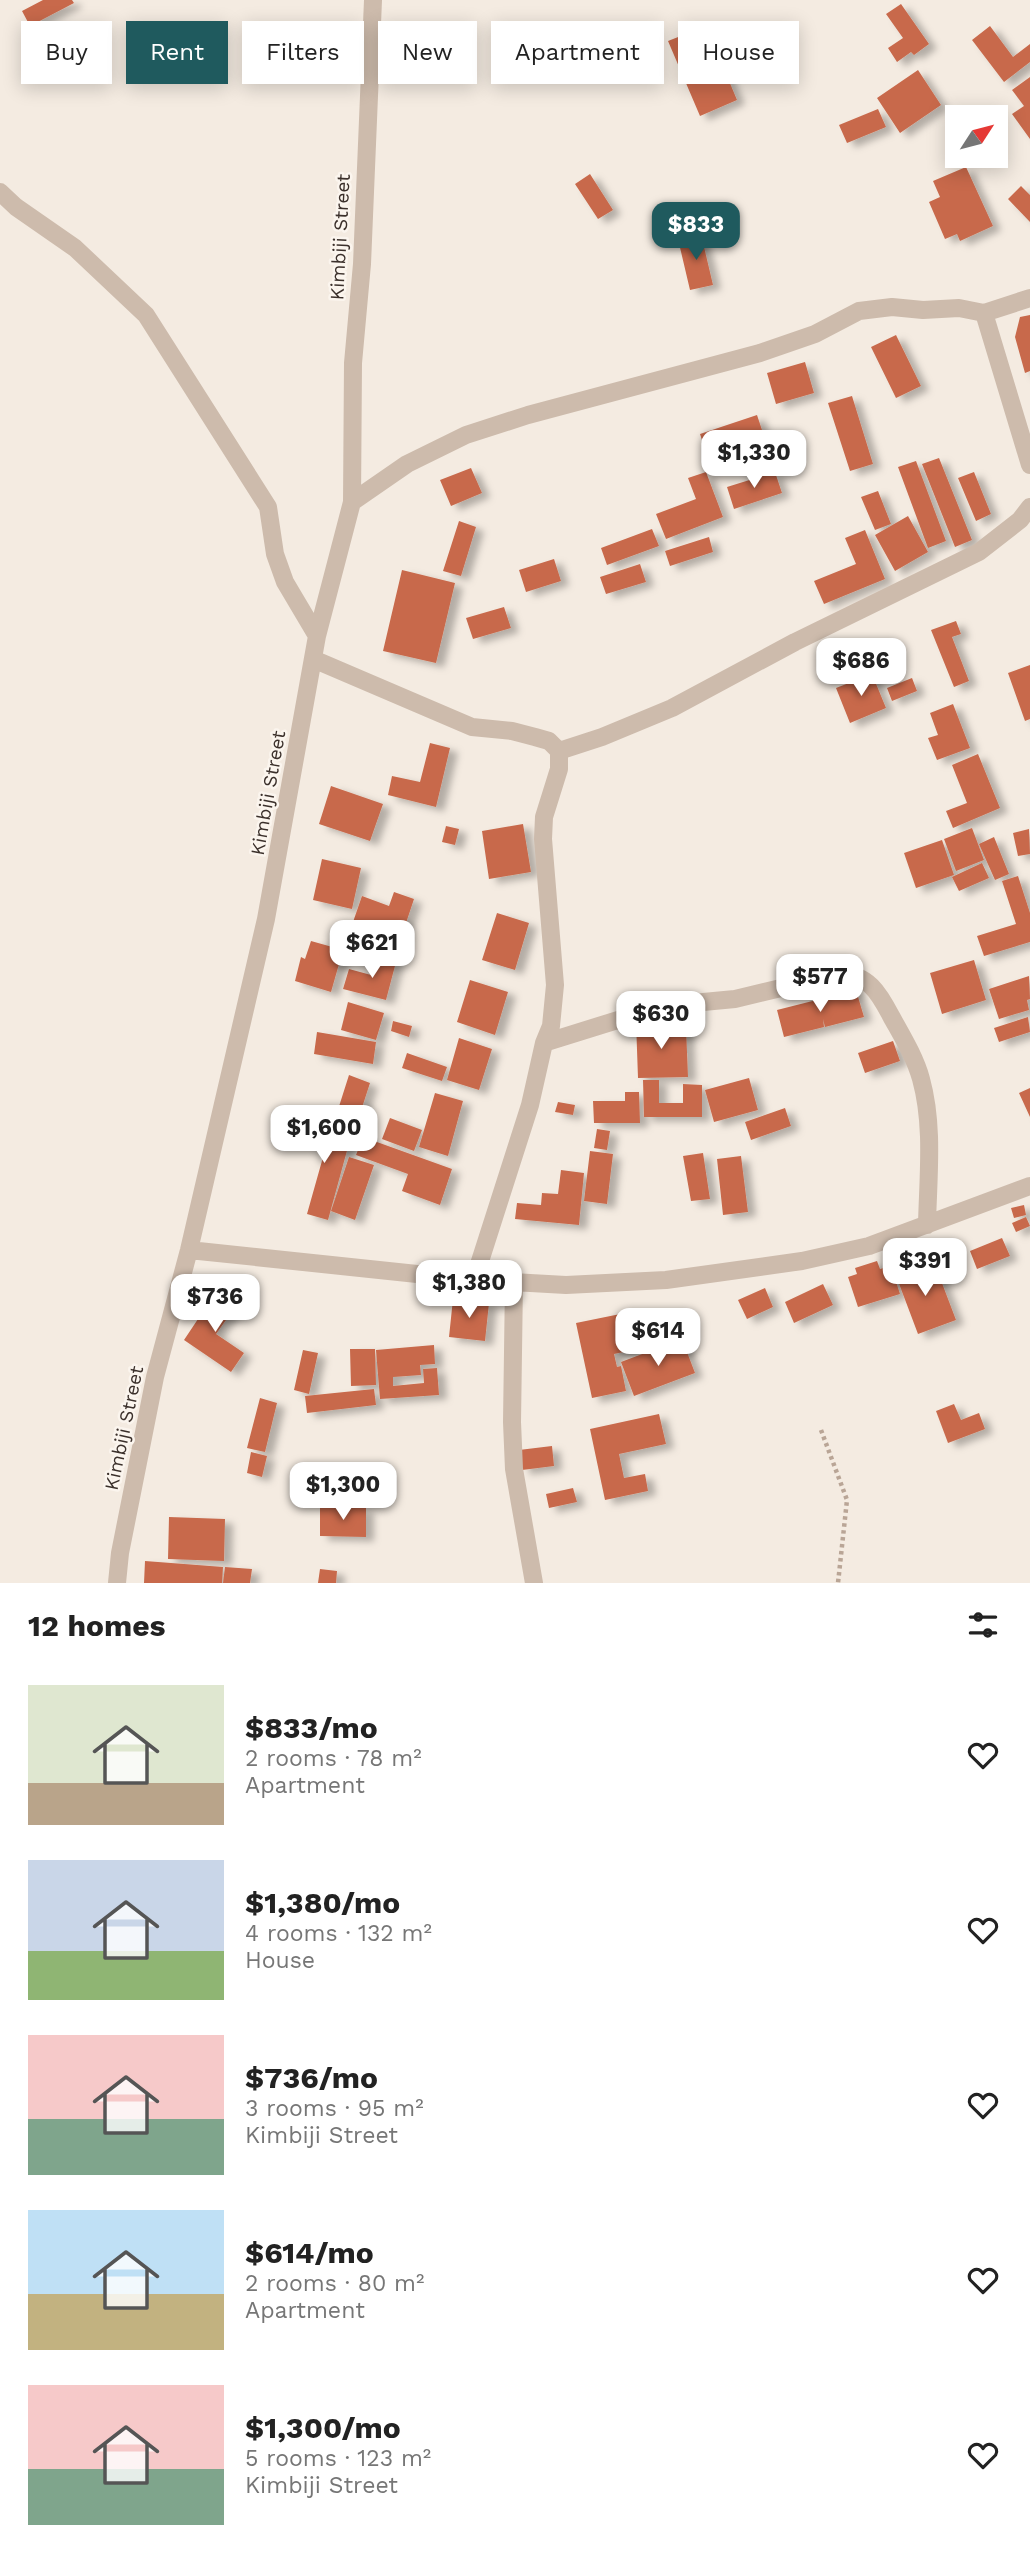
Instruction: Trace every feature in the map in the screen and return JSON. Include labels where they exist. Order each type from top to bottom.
[{"type":"street","name":"Kimbiji Street","points":[[117,1583],[120,1553],[155,1377],[189,1250],[266,919],[317,636],[352,502],[354,363],[362,264],[373,0]]},
{"type":"street","points":[[0,192],[16,207],[75,248],[146,315],[268,507],[275,554],[285,582],[317,636]]},
{"type":"street","points":[[352,502],[407,464],[467,435],[528,415],[760,353],[815,334],[859,311],[892,307],[923,310],[959,308],[984,313],[1030,298]]},
{"type":"street","points":[[984,313],[1030,465]]},
{"type":"street","points":[[559,751],[603,737],[672,708],[795,642],[979,552],[1020,520],[1030,507]]},
{"type":"street","points":[[313,659],[472,727],[512,731],[535,737],[549,741],[559,751],[559,769],[544,817],[543,839],[555,985],[551,1026],[544,1044],[530,1105],[474,1280]]},
{"type":"street","points":[[544,1044],[634,1015],[682,1004],[735,999],[840,974],[855,974],[867,981],[884,1003],[921,1077],[929,1120],[927,1225]]},
{"type":"street","points":[[189,1250],[474,1280],[566,1285],[666,1280],[802,1261],[869,1246],[1030,1186]]},
{"type":"street","points":[[514,1282],[514,1469],[534,1583]]},
{"type":"path","points":[[821,1430],[848,1500],[838,1583]]},
{"type":"building","points":[[43,0],[72,0],[74,3],[40,21],[27,21],[22,11]]},
{"type":"building","points":[[901,4],[929,44],[914,55],[911,52],[897,62],[888,48],[903,38],[886,14]]},
{"type":"building","points":[[990,26],[1013,57],[1030,44],[1030,62],[1004,82],[972,40]]},
{"type":"building","points":[[678,37],[678,64],[668,41]]},
{"type":"building","points":[[918,70],[941,105],[900,133],[877,98]]},
{"type":"building","points":[[1030,77],[1030,139],[1012,114],[1024,106],[1012,90]]},
{"type":"building","points":[[686,84],[730,84],[737,100],[700,116]]},
{"type":"building","points":[[878,109],[886,127],[847,143],[839,125]]},
{"type":"building","points":[[966,168],[993,226],[960,241],[957,234],[945,239],[929,202],[940,197],[933,181]]},
{"type":"building","points":[[590,174],[613,210],[598,219],[575,184]]},
{"type":"building","points":[[1021,186],[1030,195],[1030,222],[1008,199]]},
{"type":"building","points":[[701,234],[713,285],[690,290],[678,239]]},
{"type":"building","points":[[1030,315],[1030,371],[1025,373],[1015,337],[1020,317]]},
{"type":"building","points":[[896,335],[921,386],[896,398],[871,347]]},
{"type":"building","points":[[805,362],[814,393],[776,404],[767,373]]},
{"type":"building","points":[[852,396],[873,464],[850,471],[828,403]]},
{"type":"building","points":[[757,415],[764,436],[707,455],[700,434]]},
{"type":"building","points":[[939,458],[972,540],[955,547],[922,464]]},
{"type":"building","points":[[916,461],[946,541],[928,548],[898,467]]},
{"type":"building","points":[[471,468],[482,493],[451,506],[440,480]]},
{"type":"building","points":[[706,472],[723,517],[666,539],[656,514],[696,499],[688,478]]},
{"type":"building","points":[[775,472],[782,493],[734,509],[727,487]]},
{"type":"building","points":[[974,472],[991,514],[976,521],[958,478]]},
{"type":"building","points":[[878,491],[891,524],[875,530],[861,497]]},
{"type":"building","points":[[908,516],[928,552],[895,571],[875,535]]},
{"type":"building","points":[[459,521],[476,527],[461,576],[443,571]]},
{"type":"building","points":[[652,529],[659,546],[607,565],[601,548]]},
{"type":"building","points":[[865,530],[885,579],[824,604],[814,581],[856,564],[845,538]]},
{"type":"building","points":[[709,537],[713,552],[670,566],[665,551]]},
{"type":"building","points":[[554,559],[561,581],[526,592],[519,570]]},
{"type":"building","points":[[640,564],[646,582],[606,594],[600,577]]},
{"type":"building","points":[[402,570],[455,583],[436,663],[383,651]]},
{"type":"building","points":[[504,607],[511,628],[473,639],[466,618]]},
{"type":"building","points":[[956,621],[961,634],[952,637],[969,681],[954,687],[931,630]]},
{"type":"building","points":[[1030,665],[1030,719],[1025,721],[1008,673]]},
{"type":"building","points":[[872,674],[886,708],[850,723],[836,688]]},
{"type":"building","points":[[912,678],[917,691],[892,701],[887,688]]},
{"type":"building","points":[[953,704],[970,748],[937,760],[928,738],[938,735],[930,713]]},
{"type":"building","points":[[430,743],[450,748],[436,807],[388,795],[392,776],[420,782]]},
{"type":"building","points":[[978,754],[1000,808],[953,828],[946,811],[967,803],[952,765]]},
{"type":"building","points":[[331,786],[383,804],[370,841],[319,824]]},
{"type":"building","points":[[523,824],[531,872],[489,879],[482,831]]},
{"type":"building","points":[[446,826],[459,829],[455,845],[442,842]]},
{"type":"building","points":[[972,828],[984,860],[956,871],[944,839]]},
{"type":"building","points":[[1029,829],[1030,854],[1018,856],[1013,833]]},
{"type":"building","points":[[994,837],[1009,874],[995,880],[979,844]]},
{"type":"building","points":[[942,840],[954,875],[916,888],[904,853]]},
{"type":"building","points":[[322,859],[361,868],[352,909],[313,900]]},
{"type":"building","points":[[982,863],[989,878],[959,891],[952,877]]},
{"type":"building","points":[[1018,876],[1030,913],[1030,942],[984,956],[977,936],[1016,924],[1002,881]]},
{"type":"building","points":[[394,892],[414,899],[401,938],[353,922],[362,896],[389,906]]},
{"type":"building","points":[[497,913],[529,923],[515,970],[482,960]]},
{"type":"building","points":[[311,941],[343,950],[331,992],[295,981],[301,957],[305,959]]},
{"type":"building","points":[[376,957],[396,962],[386,1000],[343,989],[349,969],[371,975]]},
{"type":"building","points":[[974,960],[986,1000],[942,1014],[930,973]]},
{"type":"building","points":[[1029,976],[1029,1010],[999,1019],[989,989]]},
{"type":"building","points":[[470,980],[508,992],[495,1035],[457,1022]]},
{"type":"building","points":[[856,990],[864,1017],[825,1027],[823,1019],[824,1027],[784,1037],[777,1010]]},
{"type":"building","points":[[348,1002],[384,1013],[376,1040],[341,1030]]},
{"type":"building","points":[[1028,1017],[1030,1032],[999,1042],[994,1028]]},
{"type":"building","points":[[393,1021],[412,1026],[409,1037],[391,1031]]},
{"type":"building","points":[[636,1021],[658,1021],[659,1028],[686,1028],[688,1077],[638,1078]]},
{"type":"building","points":[[317,1032],[376,1042],[373,1064],[314,1054]]},
{"type":"building","points":[[459,1038],[492,1049],[479,1090],[447,1080]]},
{"type":"building","points":[[893,1041],[900,1061],[865,1073],[858,1053]]},
{"type":"building","points":[[407,1053],[447,1067],[442,1081],[402,1068]]},
{"type":"building","points":[[349,1075],[370,1083],[356,1126],[335,1119]]},
{"type":"building","points":[[749,1078],[758,1110],[714,1122],[705,1090]]},
{"type":"building","points":[[643,1080],[659,1080],[659,1103],[683,1103],[683,1084],[702,1085],[702,1117],[644,1117]]},
{"type":"building","points":[[1030,1088],[1030,1117],[1019,1093]]},
{"type":"building","points":[[625,1092],[639,1092],[640,1123],[594,1123],[593,1101],[625,1101]]},
{"type":"building","points":[[435,1093],[463,1101],[448,1156],[419,1147]]},
{"type":"building","points":[[558,1102],[575,1105],[573,1115],[555,1112]]},
{"type":"building","points":[[785,1108],[791,1126],[751,1140],[745,1122]]},
{"type":"building","points":[[390,1118],[422,1130],[414,1151],[382,1139]]},
{"type":"building","points":[[289,1119],[351,1136],[328,1220],[307,1214],[327,1143],[286,1131]]},
{"type":"building","points":[[597,1129],[610,1131],[607,1150],[594,1148]]},
{"type":"building","points":[[363,1137],[452,1169],[440,1205],[402,1191],[408,1174],[356,1155]]},
{"type":"building","points":[[590,1151],[613,1154],[607,1204],[584,1201]]},
{"type":"building","points":[[703,1153],[710,1199],[691,1201],[683,1156]]},
{"type":"building","points":[[741,1156],[748,1212],[723,1215],[717,1159]]},
{"type":"building","points":[[349,1157],[374,1165],[355,1220],[331,1211]]},
{"type":"building","points":[[561,1170],[584,1173],[579,1225],[515,1219],[517,1203],[541,1205],[542,1193],[558,1194]]},
{"type":"building","points":[[1024,1205],[1026,1215],[1014,1218],[1011,1208]]},
{"type":"building","points":[[1026,1217],[1030,1226],[1016,1232],[1012,1223]]},
{"type":"building","points":[[1002,1238],[1010,1256],[977,1269],[970,1251]]},
{"type":"building","points":[[877,1261],[880,1269],[891,1266],[900,1294],[858,1307],[848,1277],[857,1274],[855,1268]]},
{"type":"building","points":[[919,1263],[923,1275],[937,1270],[956,1320],[918,1334],[895,1273]]},
{"type":"building","points":[[823,1284],[833,1305],[794,1323],[785,1302]]},
{"type":"building","points":[[765,1288],[773,1307],[747,1319],[738,1300]]},
{"type":"building","points":[[216,1292],[236,1306],[216,1334],[244,1353],[231,1372],[184,1340]]},
{"type":"building","points":[[453,1299],[489,1303],[485,1341],[449,1337]]},
{"type":"building","points":[[635,1311],[643,1348],[614,1354],[617,1367],[621,1366],[626,1391],[592,1398],[576,1323]]},
{"type":"building","points":[[682,1339],[695,1373],[634,1396],[621,1362]]},
{"type":"building","points":[[434,1345],[435,1364],[420,1365],[421,1375],[393,1377],[393,1386],[424,1383],[423,1369],[437,1368],[439,1395],[380,1399],[376,1350]]},
{"type":"building","points":[[350,1349],[375,1349],[376,1385],[351,1386]]},
{"type":"building","points":[[303,1350],[318,1353],[309,1394],[294,1390]]},
{"type":"building","points":[[374,1389],[376,1405],[307,1413],[305,1396]]},
{"type":"building","points":[[260,1398],[277,1403],[265,1452],[247,1448]]},
{"type":"building","points":[[954,1404],[961,1420],[979,1413],[985,1429],[948,1443],[936,1411]]},
{"type":"building","points":[[659,1414],[666,1444],[619,1454],[624,1478],[645,1474],[648,1491],[605,1500],[590,1429]]},
{"type":"building","points":[[552,1446],[554,1466],[522,1470],[519,1450]]},
{"type":"building","points":[[251,1452],[267,1456],[262,1477],[247,1473]]},
{"type":"building","points":[[573,1488],[577,1502],[549,1508],[546,1494]]},
{"type":"building","points":[[320,1508],[366,1508],[366,1537],[320,1536]]},
{"type":"building","points":[[169,1517],[225,1519],[224,1561],[168,1559]]},
{"type":"building","points":[[145,1561],[223,1567],[222,1583],[144,1583]]},
{"type":"building","points":[[225,1567],[252,1569],[250,1583],[223,1583]]},
{"type":"building","points":[[320,1569],[337,1571],[336,1583],[318,1583]]}]
